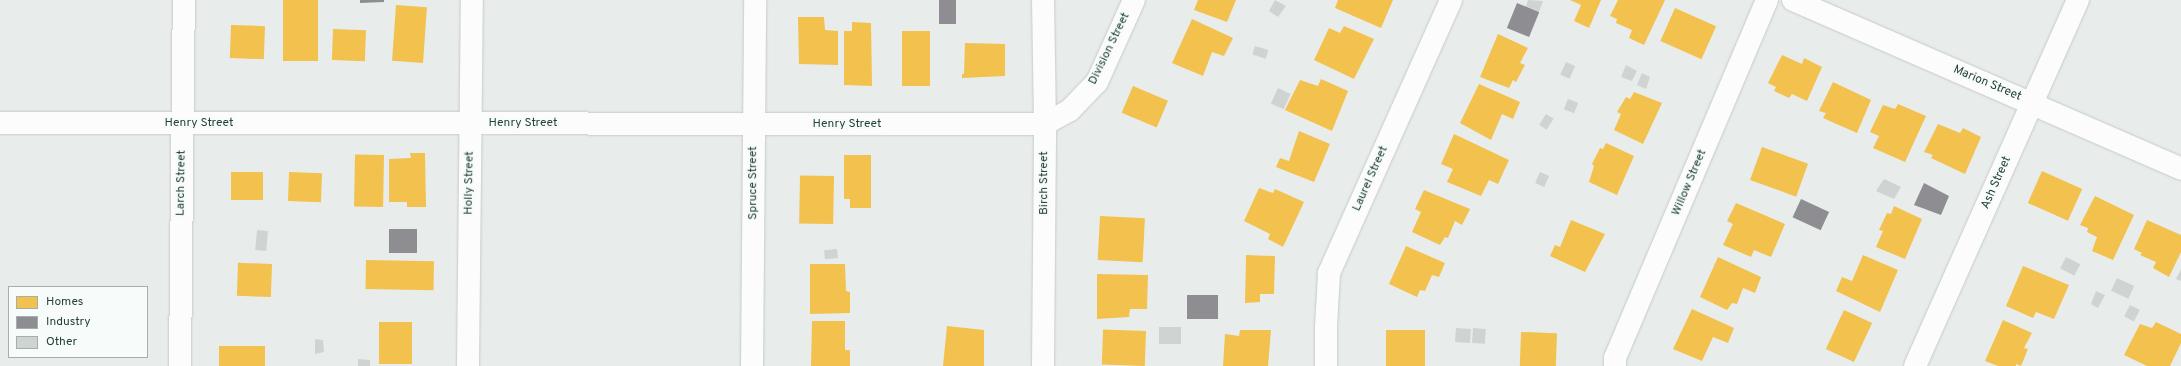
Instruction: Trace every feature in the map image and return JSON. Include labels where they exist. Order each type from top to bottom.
[{"type":"street","name":"Larch Street","points":[[180,366],[184,0]]},
{"type":"street","name":"Holly Street","points":[[468,366],[472,0]]},
{"type":"street","name":"Spruce Street","points":[[752,366],[755,0]]},
{"type":"street","name":"Birch Street","points":[[1043,0],[1045,124],[1043,366]]},
{"type":"street","name":"Division Street","points":[[1045,124],[1070,110],[1097,82],[1134,0]]},
{"type":"street","name":"Laurel Street","points":[[1326,366],[1326,327],[1329,273],[1452,0]]},
{"type":"street","name":"Willow Street","points":[[1615,366],[1615,358],[1767,0]]},
{"type":"street","name":"Marion Street","points":[[1793,0],[2181,169]]},
{"type":"street","name":"Ash Street","points":[[1915,366],[2078,0]]},
{"type":"street","name":"Henry Street","points":[[0,123],[754,125],[1045,124]]},
{"type":"building: Homes","points":[[283,0],[318,0],[318,61],[283,61]]},
{"type":"building: Homes","points":[[1198,0],[1236,0],[1227,22],[1194,10]]},
{"type":"building: Homes","points":[[1338,0],[1393,0],[1381,28],[1335,8]]},
{"type":"building: Homes","points":[[1570,0],[1601,0],[1589,28],[1574,21],[1581,5]]},
{"type":"building: Homes","points":[[1618,0],[1665,0],[1644,45],[1629,38],[1632,30],[1616,23],[1617,19],[1610,16]]},
{"type":"building: Homes","points":[[396,5],[427,7],[423,63],[392,61]]},
{"type":"building: Homes","points":[[1675,8],[1716,26],[1701,59],[1660,41]]},
{"type":"building: Homes","points":[[798,17],[824,17],[825,30],[838,31],[838,65],[799,64]]},
{"type":"building: Homes","points":[[1192,19],[1233,38],[1224,56],[1212,52],[1203,76],[1172,63]]},
{"type":"building: Homes","points":[[852,22],[871,23],[872,86],[844,85],[844,31],[852,31]]},
{"type":"building: Homes","points":[[231,25],[265,26],[264,59],[230,58]]},
{"type":"building: Homes","points":[[1344,26],[1374,39],[1354,79],[1314,60],[1329,28],[1340,33]]},
{"type":"building: Homes","points":[[333,29],[366,30],[365,61],[332,60]]},
{"type":"building: Homes","points":[[902,31],[930,31],[930,86],[902,86]]},
{"type":"building: Homes","points":[[1498,34],[1528,48],[1520,63],[1525,65],[1516,82],[1513,80],[1509,88],[1480,77]]},
{"type":"building: Homes","points":[[965,43],[1005,44],[1005,76],[962,78],[962,74],[964,74]]},
{"type":"building: Homes","points":[[1782,55],[1802,64],[1804,58],[1822,67],[1807,101],[1792,94],[1789,98],[1774,91],[1776,87],[1768,83]]},
{"type":"building: Homes","points":[[1321,79],[1348,91],[1332,131],[1285,110],[1300,80],[1318,86]]},
{"type":"building: Homes","points":[[1833,82],[1871,100],[1857,133],[1823,118],[1826,113],[1819,111]]},
{"type":"building: Homes","points":[[1479,84],[1520,102],[1513,119],[1502,114],[1491,140],[1460,123]]},
{"type":"building: Homes","points":[[1133,86],[1168,101],[1157,128],[1122,113]]},
{"type":"building: Homes","points":[[1634,92],[1662,103],[1643,144],[1614,130],[1621,114],[1617,112],[1626,97],[1630,99]]},
{"type":"building: Homes","points":[[1898,104],[1926,116],[1905,162],[1873,148],[1879,136],[1870,132],[1883,105],[1895,109]]},
{"type":"building: Homes","points":[[1938,124],[1960,133],[1963,128],[1981,137],[1965,174],[1931,158],[1933,155],[1924,152]]},
{"type":"building: Homes","points":[[1299,131],[1330,144],[1314,182],[1276,167],[1280,158],[1289,161]]},
{"type":"building: Homes","points":[[1454,134],[1509,160],[1498,184],[1489,180],[1481,196],[1447,182],[1453,169],[1441,164]]},
{"type":"building: Homes","points":[[1606,143],[1634,156],[1617,195],[1589,182],[1594,166],[1592,164],[1600,148],[1603,149]]},
{"type":"building: Homes","points":[[1762,147],[1808,164],[1796,197],[1750,180]]},
{"type":"building: Homes","points":[[410,153],[425,153],[426,207],[407,207],[407,202],[389,202],[389,159],[411,158]]},
{"type":"building: Homes","points":[[355,154],[384,155],[383,207],[354,206]]},
{"type":"building: Homes","points":[[844,155],[871,155],[871,208],[850,208],[850,199],[844,199]]},
{"type":"building: Homes","points":[[2042,171],[2082,189],[2068,221],[2028,203]]},
{"type":"building: Homes","points":[[231,172],[263,172],[263,200],[231,200]]},
{"type":"building: Homes","points":[[289,172],[322,173],[321,202],[288,201]]},
{"type":"building: Homes","points":[[800,175],[834,176],[833,224],[799,223]]},
{"type":"building: Homes","points":[[1259,188],[1273,193],[1275,189],[1304,202],[1283,247],[1268,239],[1270,234],[1244,221]]},
{"type":"building: Homes","points":[[1424,190],[1470,209],[1462,225],[1455,221],[1448,238],[1445,237],[1440,245],[1412,232],[1421,212],[1415,209]]},
{"type":"building: Homes","points":[[2095,196],[2134,215],[2113,260],[2092,251],[2097,237],[2087,232],[2088,228],[2080,225]]},
{"type":"building: Homes","points":[[1736,203],[1785,224],[1771,257],[1754,250],[1751,257],[1723,245],[1733,224],[1727,221]]},
{"type":"building: Homes","points":[[1894,206],[1922,219],[1905,259],[1876,247],[1883,231],[1879,230],[1887,213],[1891,214]]},
{"type":"building: Homes","points":[[1100,216],[1145,218],[1143,262],[1098,260]]},
{"type":"building: Homes","points":[[1571,220],[1605,234],[1585,272],[1550,256],[1555,245],[1560,247]]},
{"type":"building: Homes","points":[[2147,220],[2181,235],[2181,252],[2169,277],[2153,268],[2156,262],[2140,255],[2142,253],[2134,249]]},
{"type":"building: Homes","points":[[1406,246],[1445,263],[1439,277],[1432,275],[1425,291],[1420,290],[1417,297],[1389,284]]},
{"type":"building: Homes","points":[[1246,255],[1275,256],[1274,294],[1260,294],[1260,302],[1245,303]]},
{"type":"building: Homes","points":[[1863,255],[1898,270],[1880,312],[1836,291],[1842,277],[1852,281]]},
{"type":"building: Homes","points":[[1718,257],[1761,277],[1755,293],[1743,288],[1737,304],[1732,303],[1727,310],[1700,297]]},
{"type":"building: Homes","points":[[366,260],[434,261],[433,290],[365,289]]},
{"type":"building: Homes","points":[[238,263],[272,264],[271,297],[237,296]]},
{"type":"building: Homes","points":[[810,264],[845,264],[846,291],[850,292],[850,313],[810,314]]},
{"type":"building: Homes","points":[[2023,266],[2069,285],[2054,319],[2036,312],[2033,318],[2006,306]]},
{"type":"building: Homes","points":[[1097,274],[1148,275],[1147,309],[1130,309],[1129,317],[1097,319]]},
{"type":"building: Homes","points":[[1692,309],[1734,328],[1728,343],[1713,337],[1702,361],[1673,349]]},
{"type":"building: Homes","points":[[1844,310],[1872,323],[1854,362],[1826,349]]},
{"type":"building: Homes","points":[[2003,320],[2032,333],[2024,348],[2028,349],[2021,366],[2016,364],[2016,366],[1998,366],[1985,361]]},
{"type":"building: Homes","points":[[812,321],[845,321],[845,350],[850,350],[850,366],[811,366]]},
{"type":"building: Homes","points":[[379,322],[412,322],[412,364],[379,364]]},
{"type":"building: Homes","points":[[2156,322],[2181,334],[2181,343],[2170,366],[2147,366],[2124,355],[2140,324],[2152,328]]},
{"type":"building: Homes","points":[[947,326],[984,330],[984,366],[943,366]]},
{"type":"building: Homes","points":[[1103,329],[1146,331],[1145,366],[1102,364]]},
{"type":"building: Homes","points":[[1240,330],[1271,330],[1268,366],[1223,366],[1225,334],[1239,336]]},
{"type":"building: Homes","points":[[1386,330],[1425,330],[1425,366],[1386,366]]},
{"type":"building: Homes","points":[[1521,332],[1557,333],[1556,366],[1520,366]]},
{"type":"building: Homes","points":[[219,346],[265,346],[265,366],[219,366]]},
{"type":"building: Industry","points":[[360,0],[384,0],[384,2],[360,3]]},
{"type":"building: Industry","points":[[939,0],[956,0],[956,24],[939,24]]},
{"type":"building: Industry","points":[[1517,3],[1539,12],[1529,37],[1507,28]]},
{"type":"building: Industry","points":[[1924,183],[1949,196],[1941,215],[1914,205]]},
{"type":"building: Industry","points":[[1801,199],[1829,212],[1821,230],[1793,217]]},
{"type":"building: Industry","points":[[389,229],[417,229],[417,253],[389,253]]},
{"type":"building: Industry","points":[[1187,295],[1218,295],[1218,319],[1187,319]]},
{"type":"building: Other","points":[[1275,0],[1286,6],[1278,17],[1269,11]]},
{"type":"building: Other","points":[[1528,0],[1543,1],[1539,12],[1526,6]]},
{"type":"building: Other","points":[[1255,46],[1268,50],[1266,59],[1252,55]]},
{"type":"building: Other","points":[[1566,62],[1575,66],[1569,79],[1560,75]]},
{"type":"building: Other","points":[[1626,65],[1637,71],[1632,81],[1621,77]]},
{"type":"building: Other","points":[[1642,73],[1650,77],[1646,89],[1637,85]]},
{"type":"building: Other","points":[[1278,88],[1291,94],[1284,109],[1271,103]]},
{"type":"building: Other","points":[[1568,99],[1578,103],[1574,113],[1564,109]]},
{"type":"building: Other","points":[[1546,114],[1554,119],[1547,130],[1539,125]]},
{"type":"building: Other","points":[[1540,172],[1549,176],[1544,187],[1535,183]]},
{"type":"building: Other","points":[[1884,179],[1901,187],[1894,199],[1876,191]]},
{"type":"building: Other","points":[[257,230],[268,231],[266,251],[255,250]]},
{"type":"building: Other","points":[[837,249],[838,258],[825,259],[824,250]]},
{"type":"building: Other","points":[[2066,257],[2080,264],[2074,276],[2060,269]]},
{"type":"building: Other","points":[[2181,269],[2181,281],[2176,279]]},
{"type":"building: Other","points":[[2117,278],[2134,286],[2128,299],[2111,291]]},
{"type":"building: Other","points":[[2096,291],[2105,295],[2098,308],[2091,304]]},
{"type":"building: Other","points":[[2130,305],[2140,310],[2134,322],[2124,317]]},
{"type":"building: Other","points":[[1159,327],[1181,327],[1181,344],[1159,344]]},
{"type":"building: Other","points":[[1456,328],[1471,329],[1470,343],[1455,342]]},
{"type":"building: Other","points":[[1473,328],[1486,329],[1485,344],[1472,343]]},
{"type":"building: Other","points":[[315,339],[323,340],[324,352],[315,354]]},
{"type":"building: Other","points":[[358,359],[370,360],[370,366],[358,366]]}]
